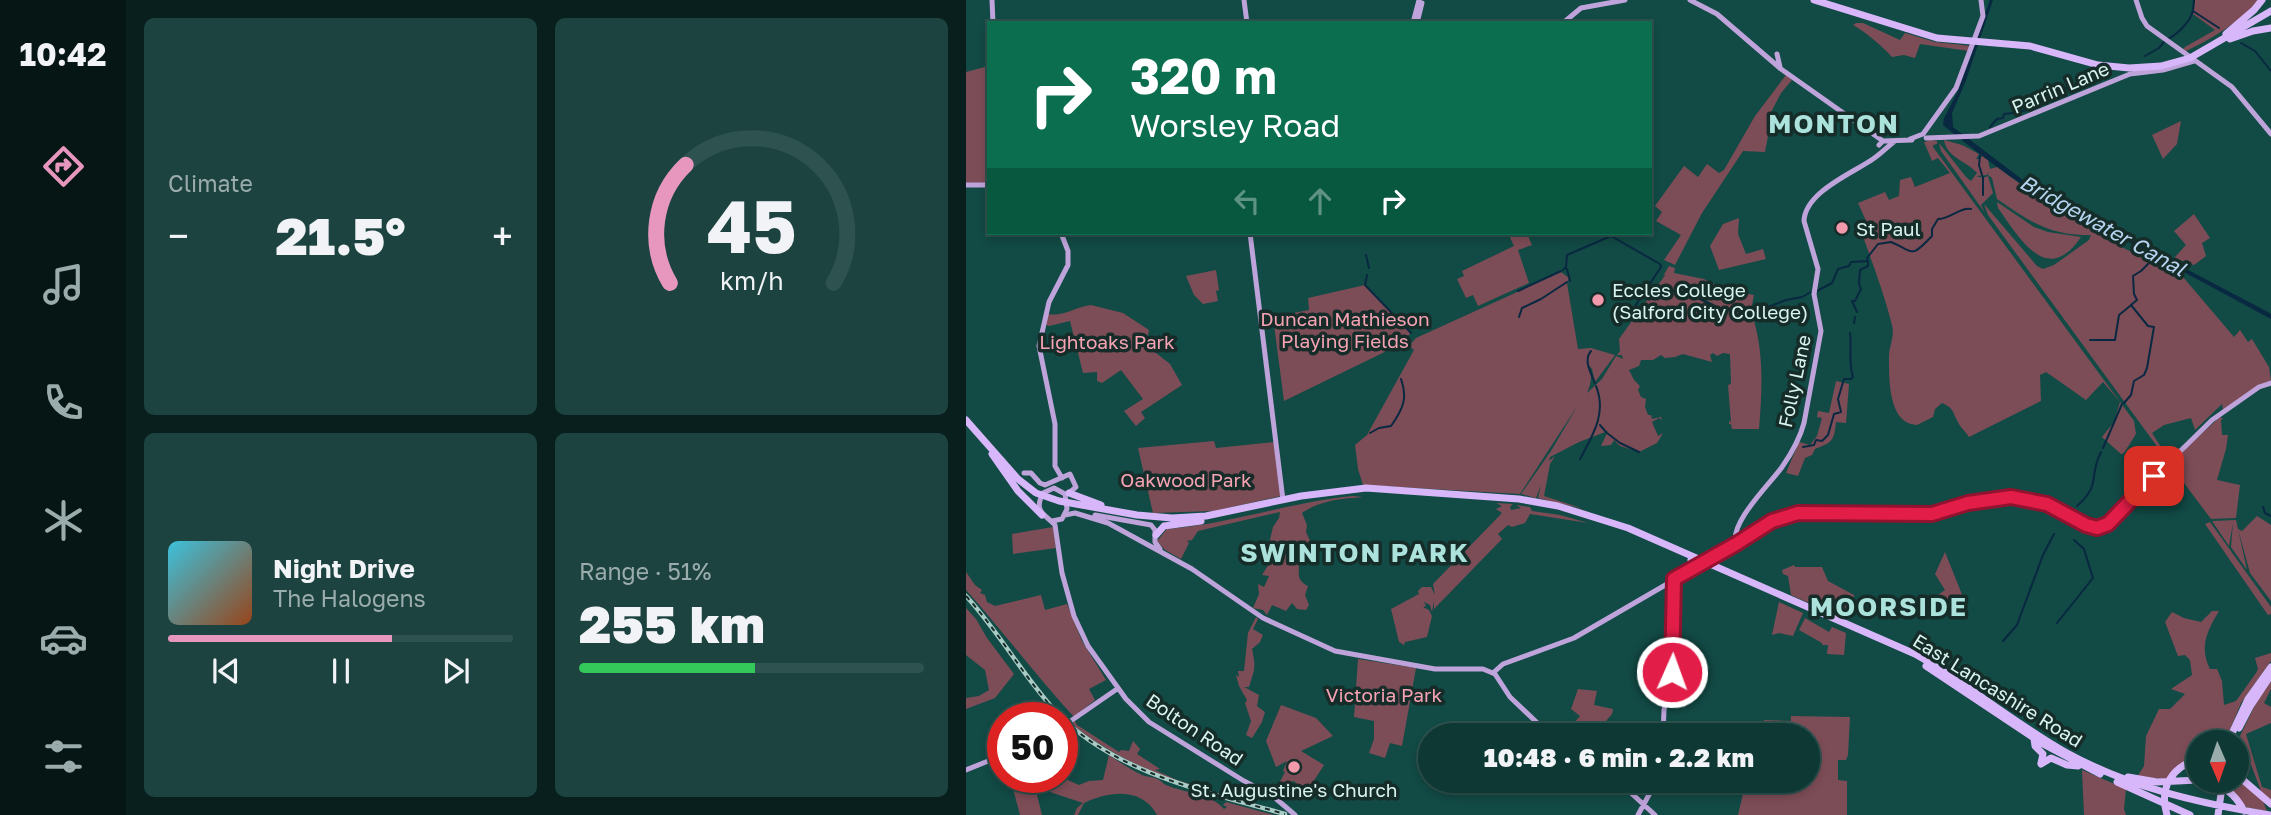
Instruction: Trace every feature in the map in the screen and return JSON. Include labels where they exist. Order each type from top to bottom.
[{"type":"highway","points":[[1814,0],[1908,28]]},
{"type":"highway","points":[[1828,0],[1937,38],[2032,41],[2115,63],[2145,64],[2188,58],[2246,33],[2271,28]]},
{"type":"highway","points":[[2225,34],[2252,13],[2262,0]]},
{"type":"highway","points":[[2188,58],[2271,9]]},
{"type":"highway","points":[[2201,52],[2271,9]]},
{"type":"highway","points":[[966,421],[1029,493],[1043,500],[1066,503]]},
{"type":"highway","points":[[966,421],[990,439],[1036,489],[1044,492]]},
{"type":"highway","points":[[966,421],[1024,485],[1036,493],[1066,503]]},
{"type":"highway","points":[[992,453],[1016,488],[1042,515]]},
{"type":"highway","name":"East Lancashire Road","points":[[1066,503],[1161,518],[1206,516],[1283,497],[1378,488],[1558,506],[1598,517],[1670,546],[1738,580],[1889,646],[1920,662],[2034,739],[2163,805],[2246,813]]},
{"type":"highway","name":"East Lancashire Road","points":[[1066,503],[1153,521],[1201,521],[1283,497],[1340,494],[1401,494],[1516,501],[1539,506],[1597,522],[1691,560],[1716,565],[1915,654],[2066,752],[2114,776],[2155,790],[2270,815]]},
{"type":"highway","points":[[1155,536],[1164,526],[1201,521]]},
{"type":"highway","points":[[1716,565],[1714,561],[1717,556]]},
{"type":"highway","points":[[1691,560],[1691,570]]},
{"type":"highway","points":[[2236,730],[2248,699],[2271,667]]},
{"type":"highway","points":[[2237,730],[2271,675]]},
{"type":"highway","points":[[2034,739],[2035,745],[2043,754],[2041,764],[2051,758],[2067,765],[2081,765]]},
{"type":"highway","points":[[2066,752],[2124,776],[2143,780],[2186,780]]},
{"type":"highway","points":[[2163,805],[2170,778],[2186,764]]},
{"type":"highway","points":[[2100,774],[2190,815]]},
{"type":"highway","points":[[2249,785],[2271,804]]},
{"type":"highway","points":[[2216,815],[2219,793]]},
{"type":"highway","points":[[2230,793],[2246,813]]},
{"type":"main road","points":[[992,0],[993,21]]},
{"type":"main road","points":[[1244,0],[1247,21]]},
{"type":"main road","points":[[1416,21],[1421,0]]},
{"type":"main road","points":[[1565,21],[1577,6],[1625,0]]},
{"type":"main road","points":[[1689,0],[1717,14],[1781,69],[1883,145]]},
{"type":"main road","points":[[1924,136],[1957,86],[1983,12],[1981,0]]},
{"type":"main road","points":[[2136,0],[2141,18],[2147,26],[2232,88],[2271,135]]},
{"type":"main road","points":[[1777,54],[1781,69]]},
{"type":"main road","name":"Parrin Lane","points":[[1883,145],[1924,136],[1969,138],[1988,134],[2130,74],[2163,71],[2188,58]]},
{"type":"main road","name":"Folly Lane","points":[[1736,544],[1740,522],[1782,467],[1803,427],[1821,331],[1815,290],[1818,269],[1804,219],[1811,204],[1842,176],[1876,157],[1883,145]]},
{"type":"main road","points":[[966,185],[987,185]]},
{"type":"main road","points":[[1062,235],[1068,251],[1068,267],[1049,302],[1039,348],[1055,424],[1055,466],[1062,478]]},
{"type":"main road","points":[[1250,235],[1283,497]]},
{"type":"main road","points":[[1493,673],[1500,665],[1570,640],[1717,556],[1772,521],[1789,514],[1932,514],[1968,503],[2004,497],[2047,504],[2086,525],[2100,528],[2108,524],[2211,419],[2259,387],[2271,383]]},
{"type":"main road","points":[[1026,476],[1027,466]]},
{"type":"main road","points":[[1056,533],[1064,517],[1066,503],[1076,488],[1070,474],[1044,492],[1042,515],[1052,521],[1064,517],[1072,513],[1091,517],[1116,528],[1202,576],[1255,614],[1335,651],[1435,669],[1481,669],[1493,673],[1510,697],[1537,723]]},
{"type":"main road","points":[[1044,492],[1057,488],[1074,511],[1151,525],[1156,545],[1166,554]]},
{"type":"main road","points":[[1116,528],[1118,519]]},
{"type":"main road","name":"Bolton Road","points":[[1052,521],[1074,616],[1113,689],[1145,719],[1244,781],[1274,796],[1295,815]]},
{"type":"main road","points":[[1144,543],[1151,542],[1155,536]]},
{"type":"main road","points":[[1663,723],[1672,673],[1674,579]]},
{"type":"main road","points":[[1498,679],[1500,665]]},
{"type":"main road","points":[[1078,715],[1113,689]]},
{"type":"main road","points":[[966,770],[987,761]]},
{"type":"main road","points":[[1632,793],[1655,815]]},
{"type":"main road","points":[[1637,815],[1650,793]]},
{"type":"green space","points":[[2195,0],[2259,0],[2224,30],[2184,52],[2182,51],[2185,47],[2215,30],[2193,14]]},
{"type":"green space","points":[[1863,23],[1900,40],[1905,33],[1935,42],[1971,46],[1969,51],[1920,44],[1915,58],[1904,55],[1892,57],[1853,25]]},
{"type":"green space","points":[[987,67],[987,183],[966,184],[966,72]]},
{"type":"green space","points":[[1786,75],[1792,80],[1781,93],[1768,118],[1771,120],[1765,152],[1743,151],[1702,213],[1675,265],[1664,260],[1681,235],[1656,221],[1662,212],[1655,206],[1684,166],[1698,177],[1707,164],[1719,173],[1724,170],[1755,116]]},
{"type":"green space","points":[[2181,121],[2177,144],[2163,159],[2152,135]]},
{"type":"green space","points":[[1944,140],[1979,154],[1976,159],[1982,156],[1988,160],[1990,169],[1997,167],[2031,192],[2095,227],[2103,238],[2183,277],[2234,337],[2240,330],[2248,342],[2252,339],[2269,367],[2271,381],[2223,410],[2222,404],[2195,430],[2191,418],[2164,425],[2152,433],[2167,460],[1988,215],[1984,204],[2037,266],[2043,269],[2054,265],[2089,240],[2091,235],[2051,230],[2020,214],[1997,199],[1989,171],[1987,175],[1976,176],[1988,176],[1993,193],[1981,205],[1985,213],[1941,151],[1939,143],[1971,181],[1977,173],[1949,151]]},
{"type":"green space","points":[[1937,141],[1933,147],[2134,421],[2136,434],[2124,453],[2121,454],[2102,437],[2114,422],[2120,402],[2103,382],[2086,400],[2046,372],[2040,375],[2041,401],[1969,437],[1951,409],[1942,403],[1935,409],[1933,417],[1917,425],[1907,423],[1895,409],[1890,388],[1892,325],[1861,231],[1867,223],[1858,203],[1885,192],[1889,200],[1899,196],[1900,180],[1911,177],[1915,187],[1950,173],[1938,158],[1932,161],[1924,142]]},
{"type":"green space","points":[[1997,202],[2034,227],[2081,237],[2069,251],[2057,258],[2046,258],[2035,253],[2015,233],[1998,208]]},
{"type":"green space","points":[[2194,214],[2210,238],[2202,243],[2206,256],[2194,265],[2175,257],[2186,245],[2174,231]]},
{"type":"green space","points":[[1739,218],[1738,234],[1746,254],[1763,249],[1766,259],[1719,270],[1710,246],[1723,224]]},
{"type":"green space","points":[[1509,235],[1530,235],[1528,236],[1532,245],[1518,250],[1529,283],[1478,306],[1473,295],[1466,298],[1457,279],[1464,276],[1462,271],[1514,246]]},
{"type":"green space","points":[[1669,266],[1675,268],[1674,273],[1704,279],[1725,290],[1754,295],[1751,310],[1744,311],[1725,309],[1702,296],[1700,298],[1722,309],[1749,313],[1748,318],[1754,321],[1761,361],[1759,429],[1732,429],[1729,424],[1730,354],[1717,356],[1713,353],[1710,355],[1712,362],[1683,354],[1665,358],[1661,355],[1653,360],[1641,360],[1639,366],[1629,370],[1640,386],[1638,390],[1641,397],[1646,399],[1648,415],[1651,415],[1652,419],[1661,417],[1662,420],[1659,418],[1652,422],[1658,436],[1663,433],[1657,443],[1639,452],[1620,446],[1614,440],[1611,445],[1601,446],[1608,431],[1550,457],[1549,461],[1555,456],[1550,464],[1544,496],[1584,509],[1538,498],[1541,485],[1536,498],[1521,494],[1578,405],[1520,494],[1363,485],[1355,445],[1367,435],[1414,350],[1409,346],[1416,338],[1561,272],[1569,278],[1567,283],[1578,349],[1591,348],[1615,355],[1595,382],[1592,369],[1586,362],[1591,378],[1587,393],[1602,379],[1616,356],[1623,359],[1622,355],[1617,355],[1620,351],[1619,339]]},
{"type":"green space","points":[[1216,270],[1218,301],[1203,304],[1194,295],[1186,276]]},
{"type":"green space","name":"Duncan Mathieson Playing Fields","points":[[1365,285],[1411,333],[1397,346],[1284,401],[1273,317],[1309,310],[1308,298]]},
{"type":"green space","name":"Lightoaks Park","points":[[1091,305],[1123,313],[1149,330],[1146,345],[1170,364],[1182,385],[1141,412],[1145,418],[1136,426],[1124,411],[1143,399],[1121,370],[1102,383],[1097,381],[1097,372],[1083,373],[1070,321],[1049,326],[1044,324],[1047,314],[1059,314]]},
{"type":"green space","points":[[1836,381],[1849,384],[1846,423],[1836,422],[1831,440],[1805,458],[1798,476],[1786,473],[1799,442],[1810,445],[1817,436],[1822,418],[1817,417],[1818,411],[1829,413]]},
{"type":"green space","points":[[2220,417],[2223,419],[2222,435],[2228,435],[2217,480],[2240,485],[2236,518],[2211,519],[2169,463]]},
{"type":"green space","name":"Oakwood Park","points":[[1214,441],[1216,448],[1275,442],[1281,496],[1214,511],[1153,513],[1138,448]]},
{"type":"green space","points":[[1353,496],[1363,497],[1324,503],[1302,513],[1312,545],[1302,551],[1303,558],[1298,561],[1299,578],[1308,586],[1305,595],[1309,605],[1306,610],[1297,609],[1292,603],[1286,611],[1272,605],[1267,615],[1263,610],[1253,608],[1259,594],[1258,584],[1264,587],[1269,576],[1262,575],[1271,561],[1266,557],[1273,527],[1280,512],[1198,531],[1192,540],[1187,541],[1189,543],[1181,559],[1165,550],[1157,541],[1167,529],[1214,523]]},
{"type":"green space","points":[[1496,503],[1513,504],[1511,510],[1521,508],[1516,505],[1530,507],[1532,511],[1588,523],[1530,514],[1525,523],[1512,527],[1508,525],[1498,534],[1502,539],[1434,609],[1434,601],[1432,612],[1430,605],[1424,602],[1426,606],[1423,607],[1429,610],[1432,616],[1427,637],[1405,642],[1404,645],[1399,642],[1391,609],[1419,594],[1418,591],[1422,587],[1431,587],[1435,595],[1433,584],[1502,513],[1496,509],[1502,506]]},
{"type":"green space","points":[[2257,516],[2271,525],[2271,601],[2250,573],[2238,529],[2242,531]]},
{"type":"green space","points":[[2236,520],[2247,570],[2231,547],[2233,523],[2229,546],[2212,521]]},
{"type":"green space","points":[[2210,522],[2271,607],[2271,614],[2268,615],[2205,524]]},
{"type":"green space","points":[[1053,527],[1056,548],[1013,554],[1012,534]]},
{"type":"green space","points":[[1945,552],[1963,597],[1937,615],[1928,602],[1945,590],[1935,574]]},
{"type":"green space","points":[[1794,565],[1822,567],[1828,581],[1854,595],[1853,611],[1847,610],[1844,615],[1831,610],[1829,612],[1791,595],[1788,576],[1783,574],[1782,570]]},
{"type":"green space","points":[[966,572],[982,590],[980,593],[985,595],[987,602],[995,606],[1041,595],[1045,610],[1067,604],[1082,641],[1106,680],[1089,689],[1095,700],[1078,714],[1078,702],[1060,702],[966,590]]},
{"type":"green space","points":[[1779,602],[1803,613],[1793,636],[1779,633],[1772,635]]},
{"type":"green space","points":[[966,608],[1014,674],[995,698],[966,709],[966,698],[979,696],[989,690],[985,670],[966,655]]},
{"type":"green space","points":[[2212,611],[2219,611],[2208,632],[2205,653],[2210,669],[2217,669],[2222,681],[2224,705],[2236,701],[2256,673],[2258,669],[2255,658],[2271,653],[2271,661],[2241,703],[2230,730],[2186,730],[2186,766],[2167,779],[2137,777],[2144,766],[2146,736],[2159,709],[2170,709],[2185,694],[2171,689],[2192,675],[2190,660],[2185,655],[2178,656],[2165,622],[2172,612],[2201,622]]},
{"type":"green space","points":[[1256,617],[1258,619],[1253,629],[1263,635],[1252,649],[1254,672],[1249,687],[1244,687],[1259,695],[1257,706],[1265,712],[1252,738],[1246,735],[1251,721],[1245,703],[1247,700],[1236,675],[1239,677],[1238,671],[1244,671],[1248,633]]},
{"type":"green space","points":[[1805,618],[1829,632],[1832,627],[1846,633],[1844,655],[1827,654],[1828,645],[1822,645],[1799,630]]},
{"type":"green space","name":"Victoria Park","points":[[1358,659],[1416,668],[1402,746],[1390,743],[1385,758],[1369,753],[1374,739],[1374,721],[1354,717]]},
{"type":"green space","points":[[2271,681],[2271,689],[2264,703],[2271,707],[2271,723],[2249,733],[2249,730],[2243,730],[2257,701]]},
{"type":"green space","points":[[1578,689],[1597,691],[1594,705],[1613,709],[1604,723],[1574,723],[1580,716],[1571,709]]},
{"type":"green space","points":[[1281,705],[1316,718],[1333,736],[1301,751],[1324,765],[1308,790],[1303,790],[1294,781],[1277,796],[1274,793],[1285,772],[1283,771],[1287,761],[1276,767],[1266,741]]},
{"type":"green space","points":[[1791,716],[1850,717],[1848,755],[1846,760],[1838,760],[1838,780],[1847,781],[1847,815],[1738,815],[1743,793],[1820,793],[1820,723],[1763,723],[1764,720],[1791,721]]},
{"type":"green space","points":[[1078,726],[1119,752],[1129,751],[1133,741],[1140,749],[1137,754],[1160,769],[1155,770],[1227,796],[1190,787],[1145,769],[1085,734]]},
{"type":"green space","points":[[2249,744],[2262,787],[2271,790],[2271,802],[2263,796],[2249,759]]},
{"type":"green space","points":[[1109,755],[1142,775],[1160,780],[1174,788],[1205,796],[1224,809],[1227,807],[1223,805],[1226,802],[1274,815],[1157,815],[1143,800],[1114,794],[1084,803],[1078,815],[1074,815],[1083,803],[1053,793],[1078,793],[1078,785],[1103,780]]},
{"type":"green space","points":[[2082,770],[2126,789],[2126,815],[2084,815]]},
{"type":"green space","points":[[2249,788],[2263,801],[2267,811],[2245,807],[2232,793],[2249,793]]},
{"type":"green space","points":[[1014,793],[1036,793],[1042,815],[1020,815]]},
{"type":"water","points":[[1990,0],[1993,0],[1952,113],[1953,127],[2036,190],[2266,311],[2271,314],[2271,319],[2047,200],[1992,163],[1943,125]]},
{"type":"waterway","points":[[2194,0],[2193,11],[2219,28]]},
{"type":"waterway","points":[[2168,39],[2184,27],[2193,10]]},
{"type":"waterway","points":[[2145,56],[2164,42]]},
{"type":"waterway","points":[[2241,43],[2255,51],[2271,71]]},
{"type":"waterway","points":[[1990,127],[1997,119],[2003,118],[2004,114],[2048,102],[2068,86],[2075,86],[2080,76],[2088,82],[2094,80]]},
{"type":"waterway","points":[[2098,78],[2102,76]]},
{"type":"waterway","points":[[1980,156],[1982,175]]},
{"type":"waterway","points":[[1983,177],[1983,195]]},
{"type":"waterway","points":[[1817,291],[1832,283],[1838,269],[1849,266],[1851,262],[1868,261],[1867,258],[1878,244],[1891,242],[1909,251],[1916,251],[1932,236],[1932,229],[1938,219],[1971,209]]},
{"type":"waterway","points":[[1563,270],[1566,267],[1567,255],[1611,236],[1660,264],[1661,267],[1630,314]]},
{"type":"waterway","points":[[1366,255],[1369,268]]},
{"type":"waterway","name":"Bridgewater Canal","points":[[2124,403],[2131,395],[2134,381],[2144,375],[2147,368],[2154,327],[2148,326],[2131,305],[2137,300],[2133,276],[2151,261]]},
{"type":"waterway","points":[[1857,312],[1852,301],[1855,301],[1861,289],[1860,270],[1868,266],[1868,262]]},
{"type":"waterway","points":[[1567,269],[1570,281]]},
{"type":"waterway","points":[[1518,291],[1561,271]]},
{"type":"waterway","points":[[1367,275],[1365,285],[1411,333]]},
{"type":"waterway","points":[[1519,317],[1522,308],[1567,282]]},
{"type":"waterway","points":[[1661,288],[1667,285],[1673,291],[1686,292],[1718,308],[1755,312],[1811,292]]},
{"type":"waterway","points":[[2090,340],[2115,340],[2119,315],[2130,306]]},
{"type":"waterway","points":[[1854,323],[1855,317]]},
{"type":"waterway","points":[[1803,447],[1814,445],[1816,440],[1822,441],[1828,435],[1834,414],[1841,412],[1838,399],[1844,379],[1853,377],[1850,333]]},
{"type":"waterway","points":[[1591,351],[1588,362],[1595,383]]},
{"type":"waterway","points":[[1370,433],[1391,426],[1399,414],[1404,398],[1401,379]]},
{"type":"waterway","points":[[1580,459],[1594,432],[1599,415],[1596,386]]},
{"type":"waterway","points":[[2103,448],[2122,404]]},
{"type":"waterway","points":[[1600,425],[1606,432]]},
{"type":"waterway","points":[[1607,433],[1639,452]]},
{"type":"waterway","points":[[2077,506],[2092,486],[2101,452]]},
{"type":"waterway","points":[[2263,507],[2265,513],[2271,516]]},
{"type":"waterway","points":[[2003,641],[2017,625],[2043,555],[2054,534]]},
{"type":"waterway","points":[[2057,623],[2093,578],[2084,549],[2074,540]]},
{"type":"railway","points":[[966,596],[1046,700],[1081,735],[1107,752],[1164,778],[1285,814]]},
{"type":"place","name":"St Paul","points":[[1842,228]]},
{"type":"place","name":"Eccles College (Salford City College)","points":[[1598,300]]},
{"type":"place","name":"St. Augustine's Church","points":[[1294,767]]},
{"type":"district","name":"MONTON","points":[[1834,123]]},
{"type":"district","name":"SWINTON PARK","points":[[1355,552]]},
{"type":"district","name":"MOORSIDE","points":[[1889,606]]},
{"type":"route","points":[[1672,672],[1674,579],[1779,518],[1809,512],[1932,514],[1968,503],[2011,497],[2047,504],[2086,525],[2100,528],[2108,524],[2154,476]]}]
